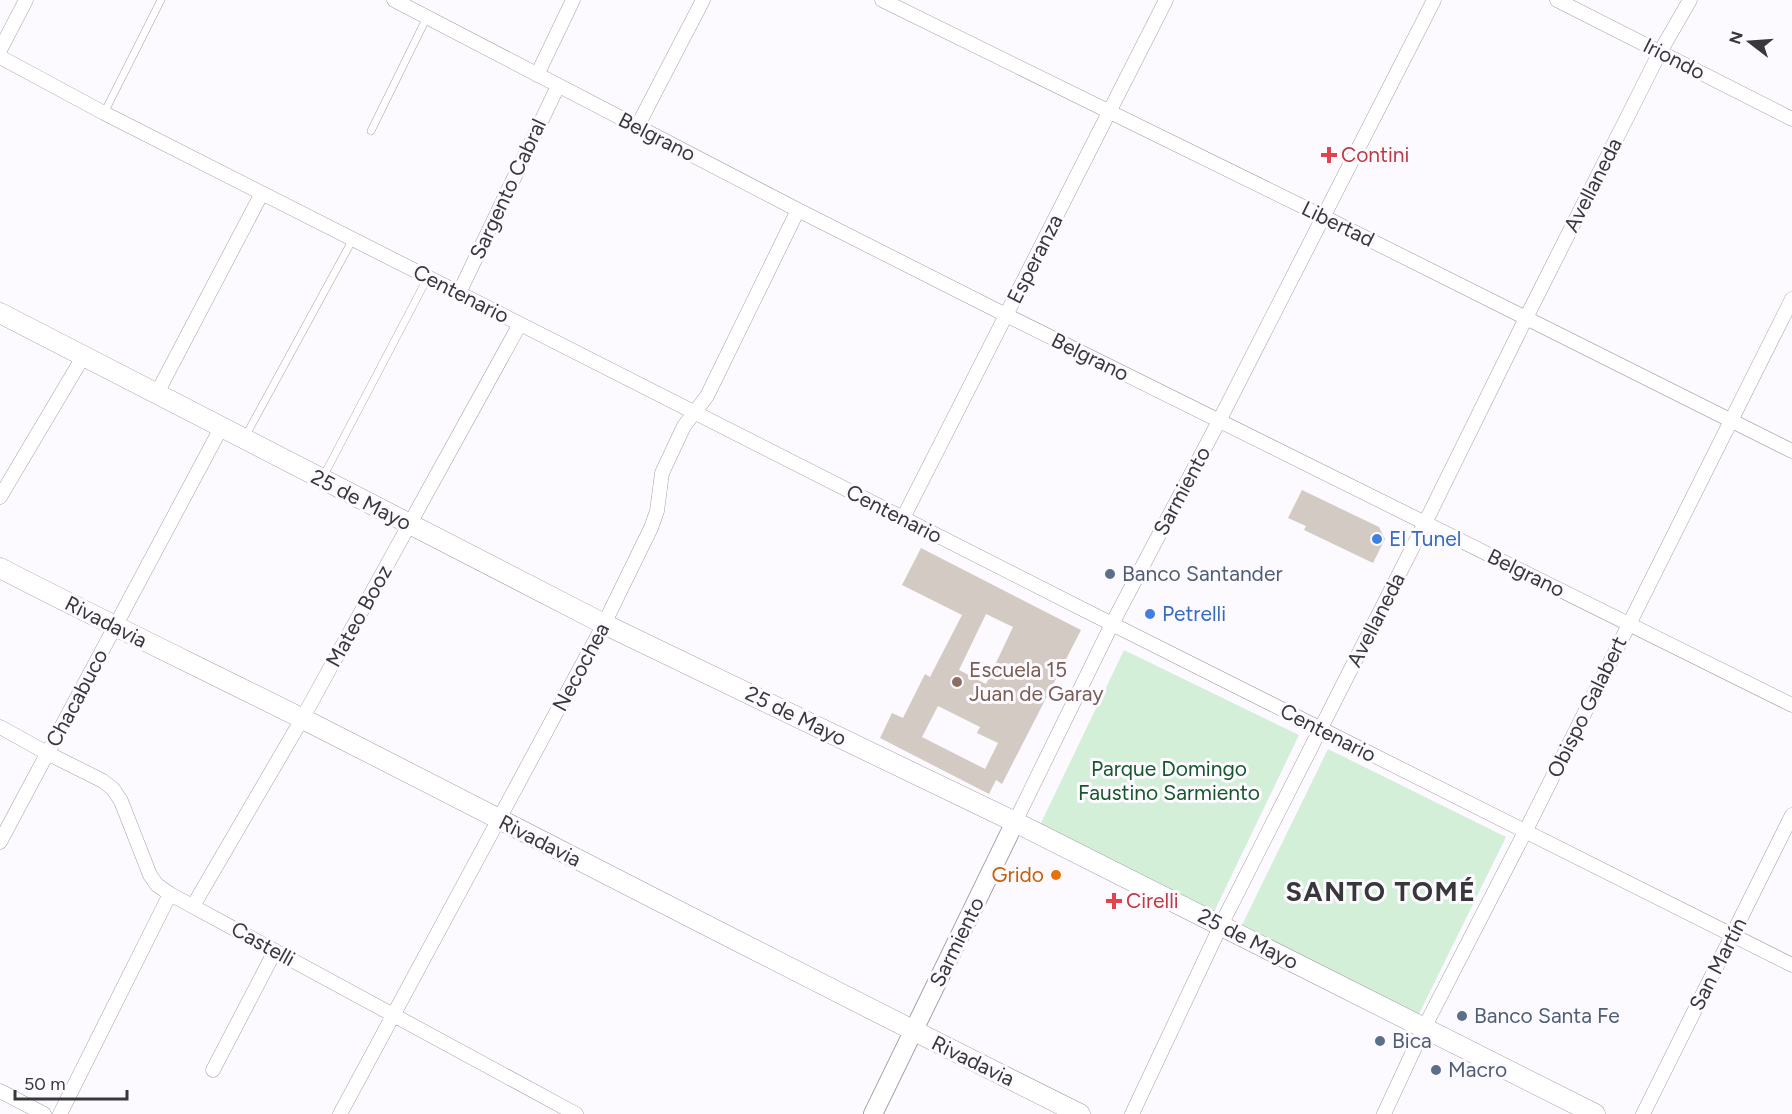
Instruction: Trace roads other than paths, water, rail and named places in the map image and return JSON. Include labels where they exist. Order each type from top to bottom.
[{"type":"main road","name":"25 de Mayo","points":[[0,314],[604,624],[1015,822],[1595,1114]]},
{"type":"main road","name":"Rivadavia","points":[[0,567],[914,1032],[1080,1114]]},
{"type":"street","points":[[0,50],[26,0]]},
{"type":"street","name":"Belgrano","points":[[394,0],[798,210],[1006,315],[1792,705]]},
{"type":"street","points":[[537,75],[573,0]]},
{"type":"street","points":[[637,127],[703,0]]},
{"type":"street","name":"Libertad","points":[[882,0],[1324,217],[1792,451]]},
{"type":"street","points":[[909,14],[916,0]]},
{"type":"street","name":"Esperanza","points":[[903,518],[1166,0]]},
{"type":"street","name":"Sarmiento","points":[[873,1114],[1112,624],[1219,421],[1434,0]]},
{"type":"street","name":"Iriondo","points":[[1557,0],[1792,119]]},
{"type":"street","name":"Avellaneda","points":[[1132,1114],[1221,926],[1322,729],[1660,52],[1690,0]]},
{"type":"street","name":"Centenario","points":[[0,57],[104,113],[428,278],[1792,965]]},
{"type":"street","name":"Sargento Cabral","points":[[459,293],[558,86]]},
{"type":"street","points":[[156,395],[262,193]]},
{"type":"street","name":"Necochea","points":[[340,1114],[604,624],[651,528],[657,511],[663,473],[684,426],[707,396],[798,210]]},
{"type":"street","name":"Obispo Galabert","points":[[1383,1114],[1424,1028],[1792,300]]},
{"type":"street","name":"Mateo Booz","points":[[194,906],[302,719],[520,324]]},
{"type":"street","points":[[0,497],[83,357]]},
{"type":"street","name":"Chacabuco","points":[[0,842],[221,428]]},
{"type":"street","name":"Castelli","points":[[0,727],[103,781],[113,789],[121,801],[150,875],[157,885],[170,894],[576,1114]]},
{"type":"street","name":"San Martín","points":[[1643,1114],[1792,815]]},
{"type":"street","points":[[60,1114],[170,894]]},
{"type":"street","points":[[213,1070],[275,951]]},
{"type":"street","points":[[0,1091],[44,1114]]},
{"type":"lane","points":[[104,113],[161,0]]},
{"type":"lane","points":[[371,131],[427,17]]},
{"type":"lane","points":[[244,440],[353,239]]},
{"type":"lane","points":[[322,479],[428,278]]},
{"type":"place","name":"Contini","points":[[1329,155]]},
{"type":"place","name":"El Tunel","points":[[1377,539]]},
{"type":"place","name":"Banco Santander","points":[[1110,574]]},
{"type":"place","name":"Petrelli","points":[[1150,614]]},
{"type":"place","name":"Escuela 15 Juan de Garay","points":[[957,682]]},
{"type":"place","name":"Grido","points":[[1056,875]]},
{"type":"place","name":"Cirelli","points":[[1114,901]]},
{"type":"place","name":"Banco Santa Fe","points":[[1462,1016]]},
{"type":"place","name":"Bica","points":[[1380,1041]]},
{"type":"place","name":"Macro","points":[[1436,1070]]},
{"type":"district","name":"SANTO TOMÉ","points":[[1381,892]]},
{"type":"park label","name":"Parque Domingo Faustino Sarmiento","points":[[1169,781]]}]
